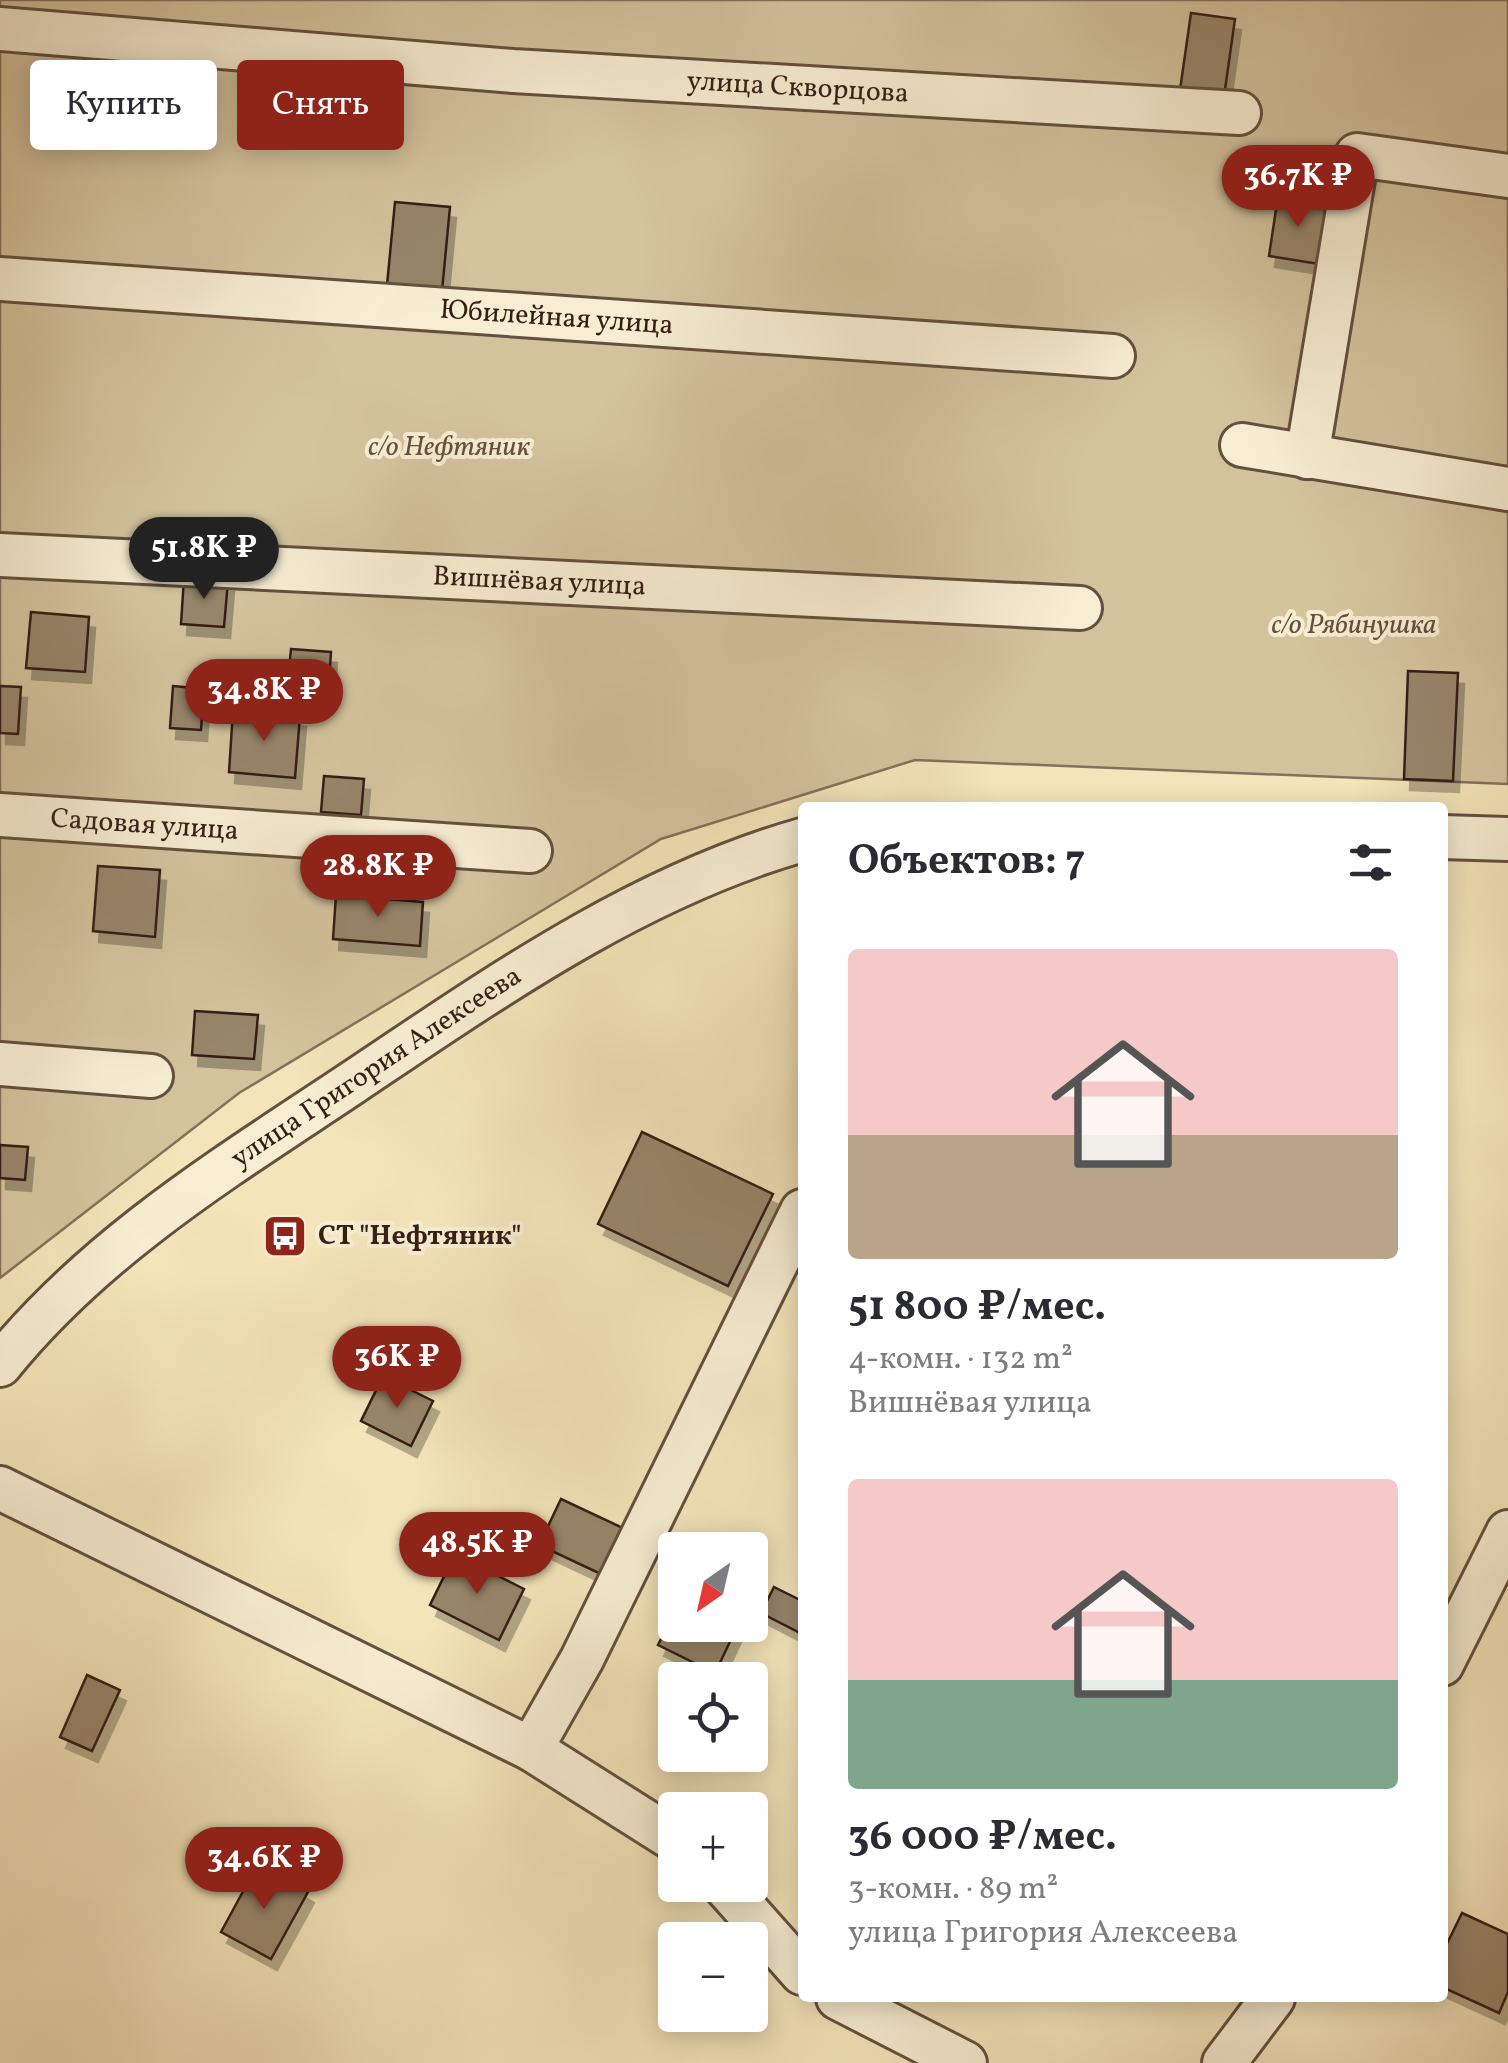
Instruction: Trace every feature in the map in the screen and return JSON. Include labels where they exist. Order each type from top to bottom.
[{"type":"street","name":"улица Скворцова","points":[[0,29],[512,71],[1238,113]]},
{"type":"street","points":[[1307,457],[1357,156],[1508,176]]},
{"type":"street","name":"Юбилейная улица","points":[[0,279],[1113,356]]},
{"type":"street","points":[[1242,445],[1508,489]]},
{"type":"street","name":"Вишнёвая улица","points":[[0,555],[1080,608]]},
{"type":"street","name":"Садовая улица","points":[[0,815],[530,851]]},
{"type":"street","points":[[1448,837],[1508,838]]},
{"type":"street","name":"улица Григория Алексеева","points":[[0,1365],[74,1282],[164,1210],[459,1011],[602,924],[688,879],[798,841]]},
{"type":"street","points":[[0,1064],[151,1076]]},
{"type":"street","points":[[531,1749],[582,1659],[798,1219]]},
{"type":"street","points":[[0,1488],[531,1749],[658,1829]]},
{"type":"street","points":[[1448,1652],[1508,1532]]},
{"type":"street","points":[[739,1902],[798,1968]]},
{"type":"street","points":[[855,2002],[886,2009],[964,2063]]},
{"type":"street","points":[[1224,2063],[1270,2002]]},
{"type":"green space","name":"с/о Нефтяник","points":[[0,0],[1508,0],[1508,784],[915,760],[661,839],[239,1093],[0,1278]]},
{"type":"building","points":[[1191,13],[1235,19],[1223,104],[1179,97]]},
{"type":"building","points":[[1278,196],[1328,204],[1319,264],[1269,256]]},
{"type":"building","points":[[395,202],[450,207],[442,291],[387,285]]},
{"type":"building","points":[[184,578],[228,581],[224,627],[181,624]]},
{"type":"building","points":[[31,612],[89,617],[85,672],[26,668]]},
{"type":"building","points":[[291,649],[331,652],[328,693],[287,690]]},
{"type":"building","points":[[1408,671],[1458,673],[1453,781],[1404,779]]},
{"type":"building","points":[[0,686],[21,687],[18,734],[0,733]]},
{"type":"building","points":[[173,686],[204,689],[201,730],[170,728]]},
{"type":"building","points":[[233,711],[300,716],[295,778],[229,772]]},
{"type":"building","points":[[324,776],[364,779],[361,815],[321,812]]},
{"type":"building","points":[[98,866],[160,870],[155,937],[93,931]]},
{"type":"building","points":[[336,895],[423,902],[420,946],[333,939]]},
{"type":"building","points":[[195,1011],[258,1015],[254,1059],[192,1055]]},
{"type":"building","points":[[642,1132],[773,1194],[728,1286],[598,1224]]},
{"type":"building","points":[[0,1145],[28,1147],[25,1180],[0,1178]]},
{"type":"building","points":[[383,1376],[433,1401],[411,1446],[361,1421]]},
{"type":"building","points":[[561,1499],[625,1529],[603,1575],[539,1545]]},
{"type":"building","points":[[455,1554],[524,1589],[499,1640],[430,1605]]},
{"type":"building","points":[[774,1587],[798,1599],[798,1632],[768,1617],[768,1599]]},
{"type":"building","points":[[730,1642],[720,1662],[693,1662],[658,1645]]},
{"type":"building","points":[[87,1675],[120,1690],[92,1751],[60,1737]]},
{"type":"building","points":[[258,1864],[308,1892],[271,1959],[221,1932]]},
{"type":"building","points":[[1462,1913],[1508,1934],[1508,1992],[1499,2013],[1448,1990],[1448,1942]]},
{"type":"place","name":"СТ \"Нефтяник\"","points":[[285,1236]]},
{"type":"park label","name":"с/о Рябинушка","points":[[1354,625]]}]
